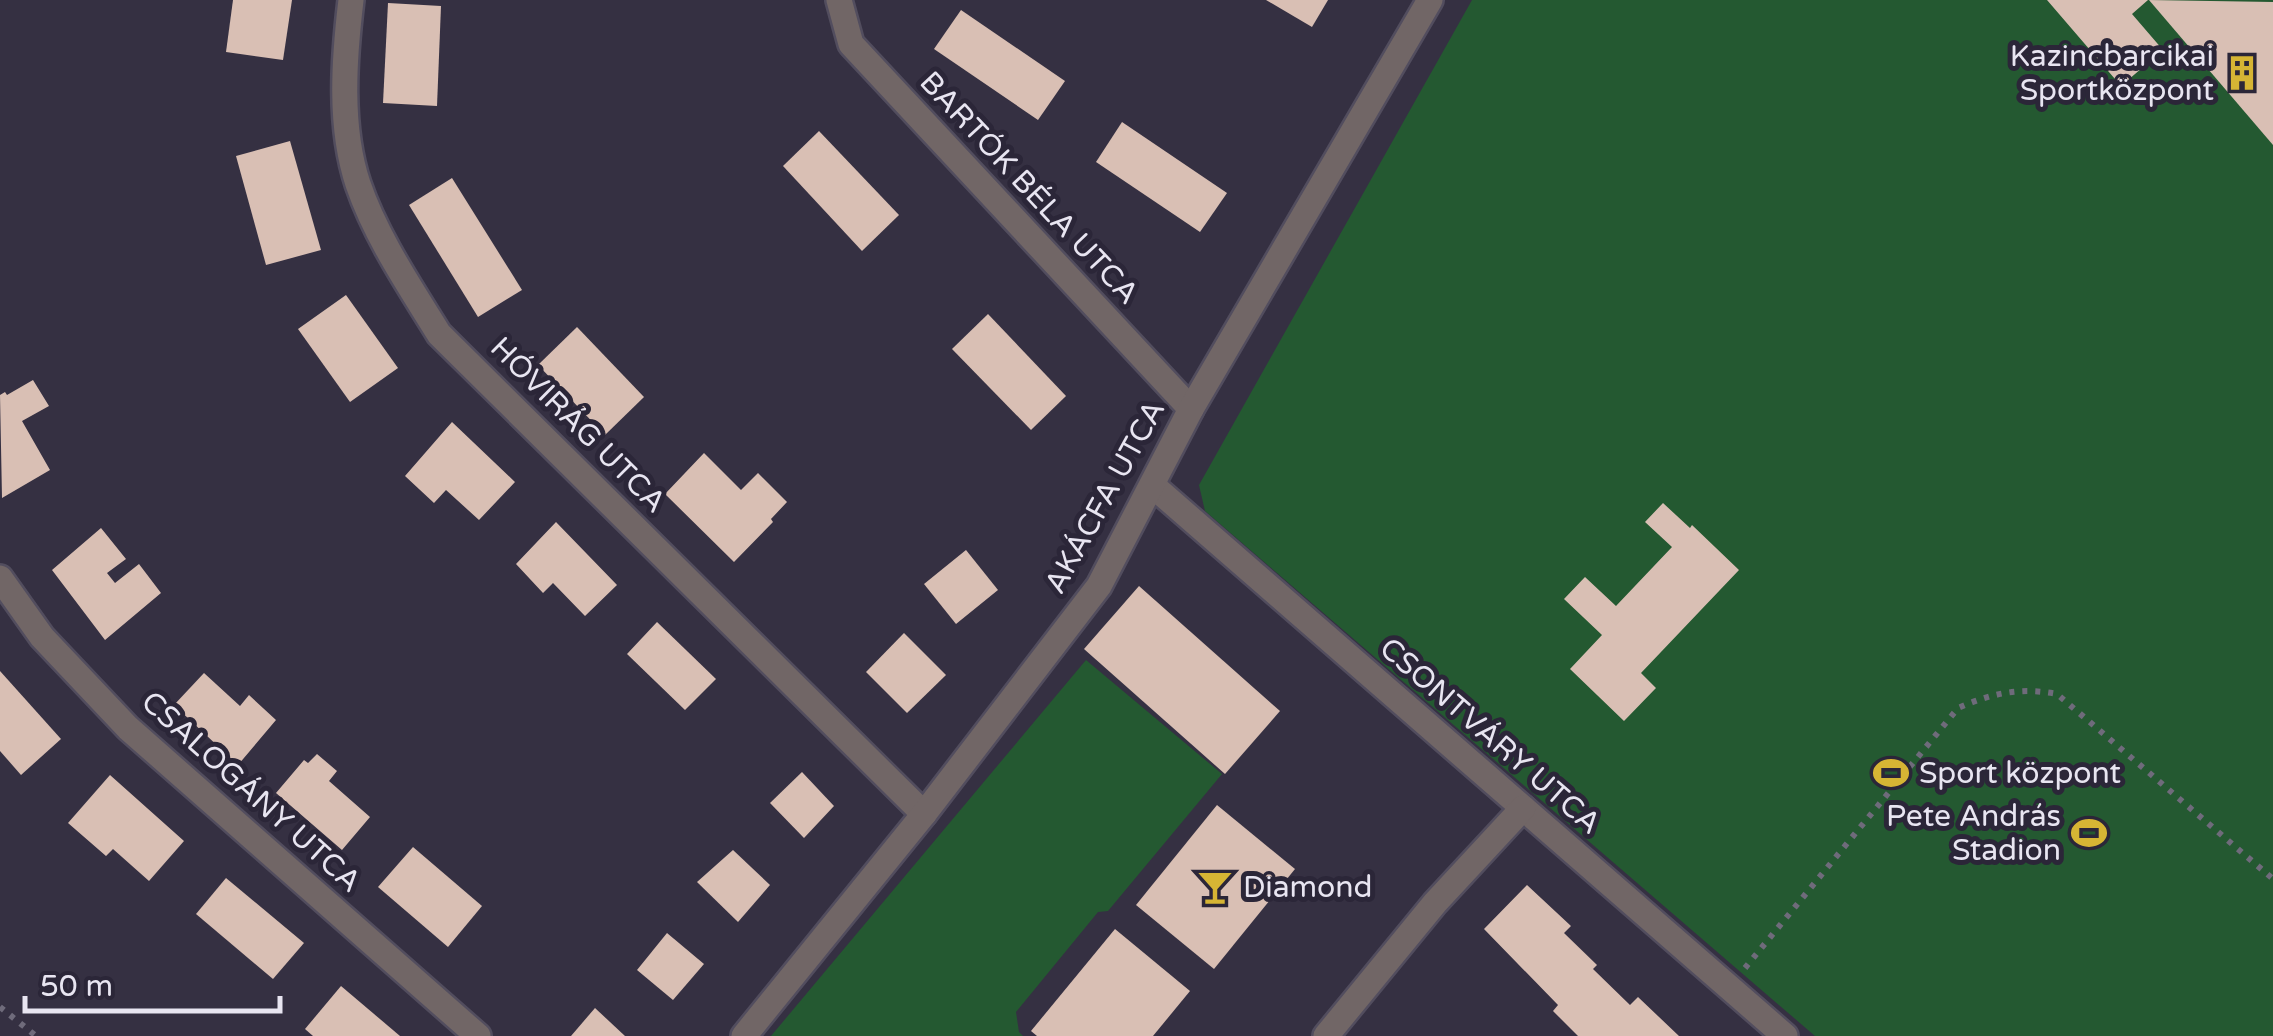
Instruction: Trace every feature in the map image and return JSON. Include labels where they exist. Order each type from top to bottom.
[{"type":"street","name":"HÓVIRÁG UTCA","points":[[351,0],[345,114],[358,183],[411,289],[440,334],[924,814]]},
{"type":"street","name":"BARTÓK BÉLA UTCA","points":[[839,0],[851,44],[1191,410]]},
{"type":"street","name":"AKÁCFA UTCA","points":[[744,1036],[924,814],[1099,586],[1191,410],[1430,0]]},
{"type":"street","name":"CSONTVÁRY UTCA","points":[[1152,485],[1785,1036]]},
{"type":"street","name":"CSALOGÁNY UTCA","points":[[0,578],[42,637],[128,728],[478,1036]]},
{"type":"street","points":[[1326,1036],[1435,903],[1523,808]]},
{"type":"path","points":[[1729,987],[1958,708],[1996,692],[2031,689],[2058,694],[2273,878]]},
{"type":"path","points":[[0,1007],[36,1036]]},
{"type":"green space","name":"Sport központ","points":[[1472,0],[2273,0],[2273,1036],[1815,1036],[1205,511],[1199,485]]},
{"type":"green space","points":[[1086,660],[1222,774],[1108,911],[1098,912],[1016,1012],[1023,1036],[771,1036]]},
{"type":"building","points":[[233,0],[292,0],[283,60],[226,52]]},
{"type":"building","points":[[1266,0],[1328,0],[1312,27]]},
{"type":"building","name":"Kazincbarcikai Sportközpont","points":[[2047,0],[2148,0],[2132,14],[2163,50],[2121,86]]},
{"type":"building","name":"Kazincbarcikai Sportközpont","points":[[2149,0],[2273,2],[2273,145]]},
{"type":"building","points":[[388,3],[441,6],[437,106],[383,103]]},
{"type":"building","points":[[961,10],[1065,81],[1038,120],[934,49]]},
{"type":"building","points":[[1122,122],[1227,193],[1200,232],[1096,162]]},
{"type":"building","points":[[819,131],[899,215],[862,251],[783,166]]},
{"type":"building","points":[[290,141],[321,250],[266,265],[236,156]]},
{"type":"building","points":[[452,178],[522,290],[478,317],[409,205]]},
{"type":"building","points":[[346,295],[398,368],[350,402],[298,329]]},
{"type":"building","points":[[988,314],[1066,396],[1031,430],[952,349]]},
{"type":"building","points":[[577,327],[644,397],[605,435],[538,365]]},
{"type":"building","points":[[33,380],[49,406],[22,421],[50,470],[2,498],[0,395]]},
{"type":"building","points":[[452,422],[515,482],[479,520],[446,490],[434,503],[405,476]]},
{"type":"building","points":[[704,453],[741,490],[758,473],[787,502],[734,562],[665,494]]},
{"type":"building","points":[[1663,503],[1739,570],[1641,673],[1656,688],[1624,721],[1570,669],[1602,635],[1564,599],[1585,577],[1616,606],[1672,547],[1645,522]]},
{"type":"building","points":[[556,522],[617,585],[585,616],[553,583],[543,593],[516,564]]},
{"type":"building","points":[[101,528],[126,559],[107,573],[115,583],[139,564],[161,593],[105,640],[52,570]]},
{"type":"building","points":[[966,550],[998,590],[956,624],[924,584]]},
{"type":"building","points":[[1139,586],[1280,711],[1225,774],[1084,649]]},
{"type":"building","points":[[657,622],[716,679],[685,710],[627,654]]},
{"type":"building","points":[[904,633],[946,675],[907,713],[866,672]]},
{"type":"building","points":[[0,671],[61,739],[21,775],[0,751]]},
{"type":"building","points":[[204,673],[240,706],[249,695],[276,720],[238,765],[174,705]]},
{"type":"building","points":[[317,754],[337,771],[329,781],[370,817],[342,850],[276,793],[304,760],[308,763]]},
{"type":"building","points":[[802,772],[834,806],[804,838],[770,803]]},
{"type":"building","points":[[110,775],[184,841],[149,881],[113,849],[106,856],[68,823]]},
{"type":"building","name":"Diamond","points":[[1217,805],[1295,869],[1214,969],[1136,905]]},
{"type":"building","points":[[413,847],[482,906],[448,947],[378,887]]},
{"type":"building","points":[[733,850],[770,885],[738,922],[697,882]]},
{"type":"building","points":[[226,878],[304,943],[273,979],[196,914]]},
{"type":"building","points":[[1527,885],[1571,926],[1564,933],[1597,965],[1593,969],[1630,1005],[1638,997],[1679,1036],[1578,1036],[1553,1011],[1558,1005],[1484,929]]},
{"type":"building","points":[[1115,929],[1190,991],[1153,1036],[1037,1036],[1031,1031]]},
{"type":"building","points":[[667,933],[704,964],[673,1000],[637,970]]},
{"type":"building","points":[[341,986],[400,1036],[313,1036],[305,1029]]},
{"type":"building","points":[[595,1008],[625,1036],[571,1036]]},
{"type":"place","name":"Kazincbarcikai Sportközpont","points":[[2242,73]]},
{"type":"place","name":"Sport központ","points":[[1891,773]]},
{"type":"place","name":"Pete András Stadion","points":[[2089,833]]},
{"type":"place","name":"Diamond","points":[[1215,887]]}]
